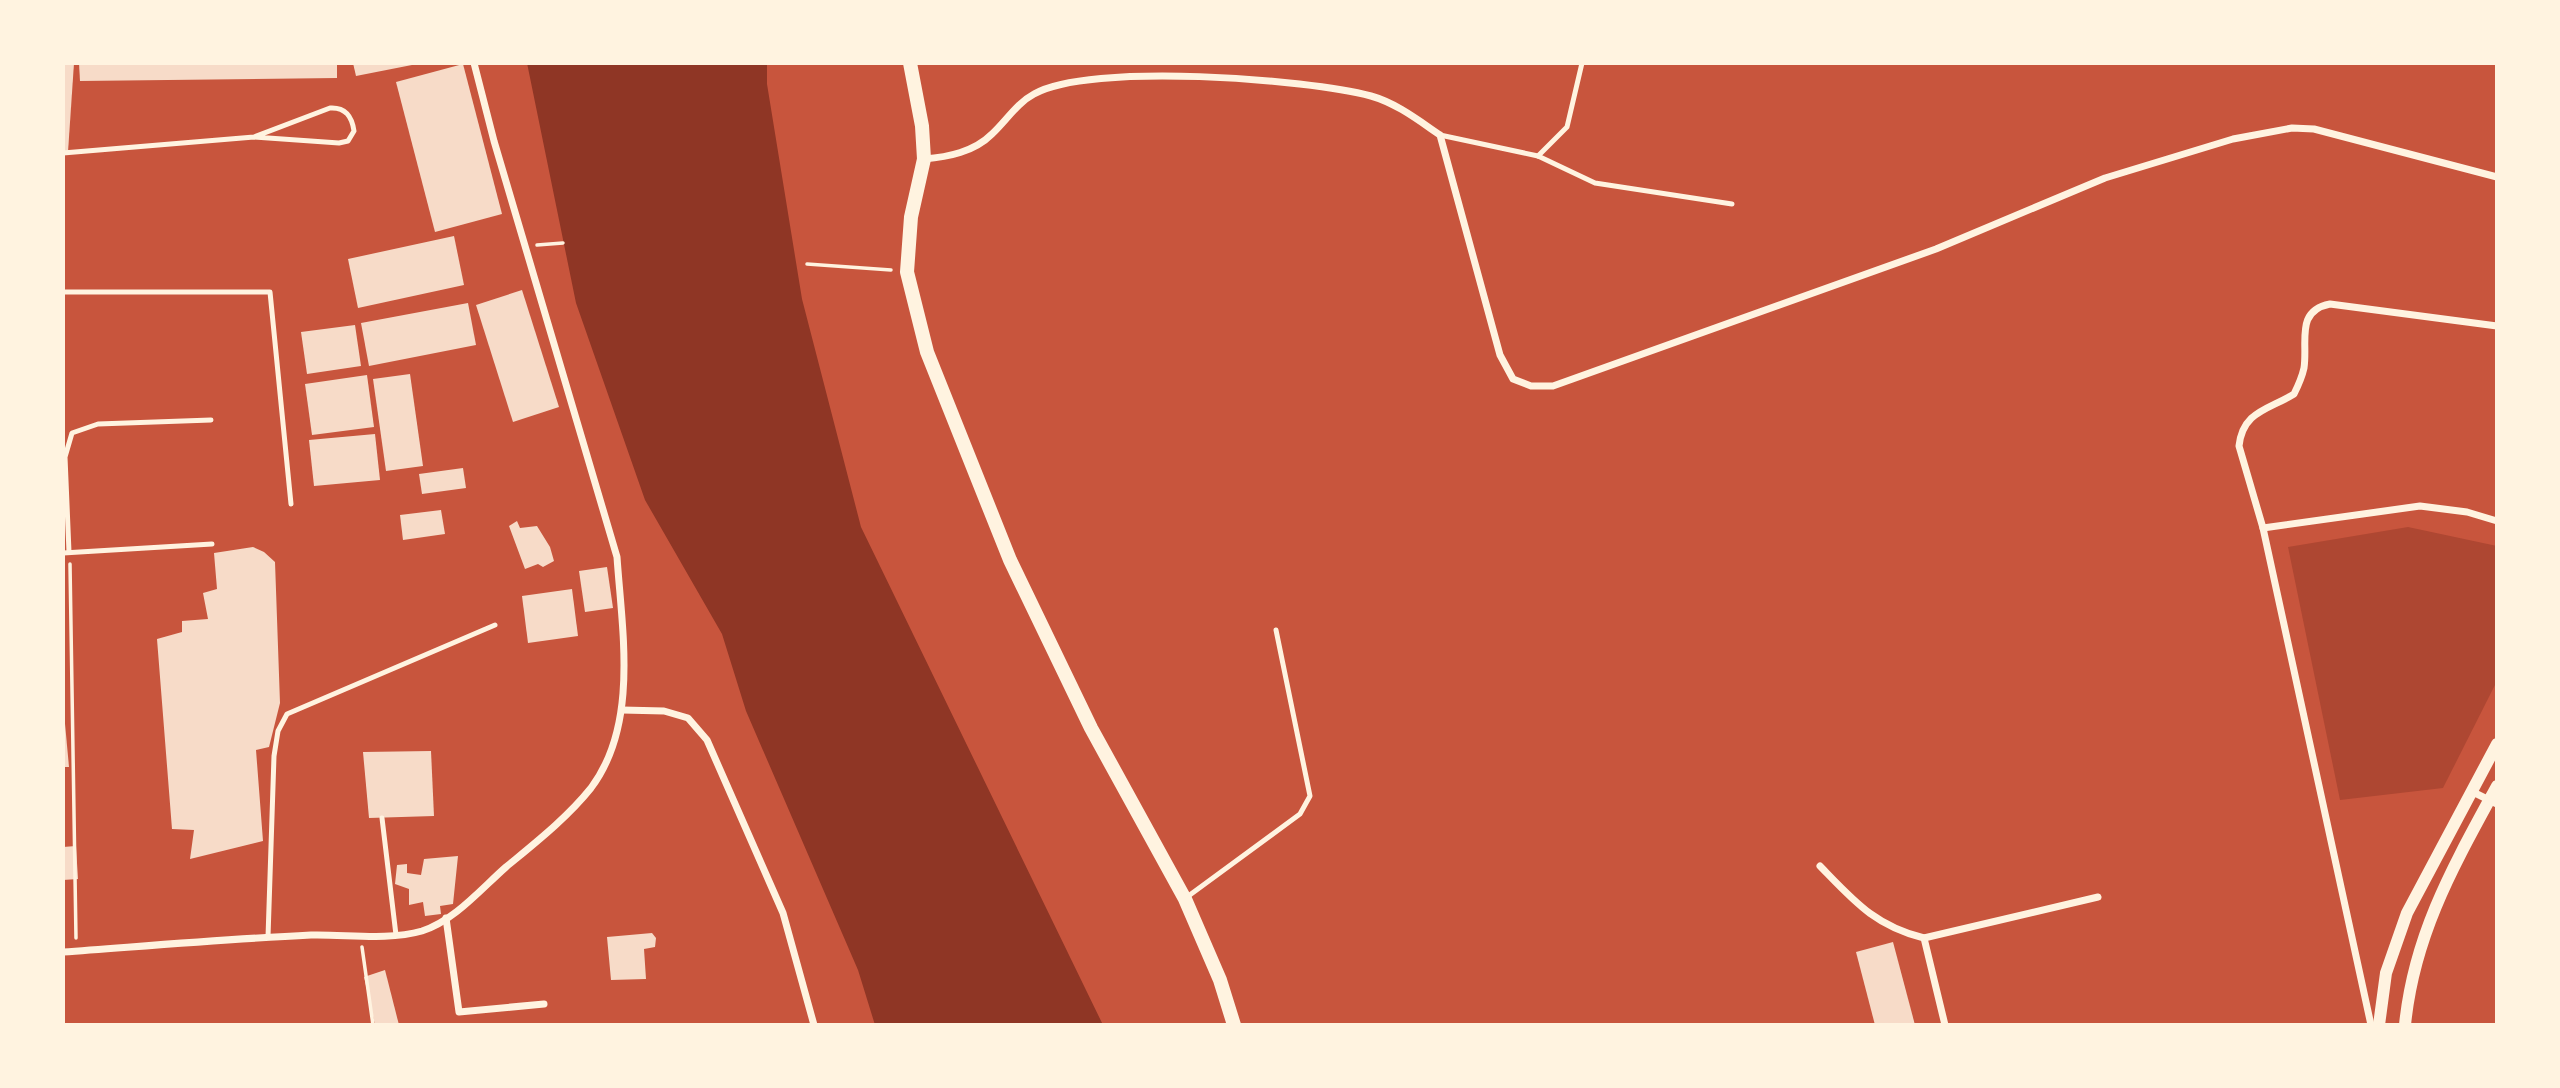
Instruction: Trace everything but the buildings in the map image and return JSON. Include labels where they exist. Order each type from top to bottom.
[{"type":"main road","points":[[910,63],[922,126],[924,159],[911,217],[907,272],[927,352],[1010,560],[1091,729],[1185,899],[1220,980],[1234,1025]]},
{"type":"street","points":[[63,952],[268,937],[396,935],[421,931],[446,918],[539,839],[592,786],[618,729],[622,710],[622,624],[617,557],[524,246],[474,63]]},
{"type":"street","points":[[924,159],[948,157],[974,147],[991,136],[1034,94],[1060,83],[1111,77],[1262,82],[1344,90],[1397,106],[1440,135],[1500,355],[1513,379],[1531,386],[1553,386],[1746,319],[1936,249],[2105,178],[2233,139],[2292,128],[2314,129],[2497,177]]},
{"type":"street","points":[[2371,1025],[2263,528],[2239,446],[2241,432],[2244,424],[2256,413],[2294,394],[2304,366],[2304,330],[2311,311],[2330,304],[2497,326]]},
{"type":"street","points":[[2263,528],[2420,506],[2467,512],[2497,521]]},
{"type":"street","points":[[622,710],[664,711],[688,718],[707,740],[783,913],[814,1025]]},
{"type":"street","points":[[2379,1025],[2386,973],[2407,913],[2497,744]]},
{"type":"street","points":[[2405,1025],[2408,998],[2423,935],[2437,899],[2493,802],[2497,786]]},
{"type":"street","points":[[2471,792],[2493,802]]},
{"type":"street","points":[[1820,866],[1863,910],[1895,931],[1924,938],[2098,897]]},
{"type":"street","points":[[446,918],[459,1012],[544,1004]]},
{"type":"street","points":[[1924,938],[1945,1025]]},
{"type":"lane","points":[[1538,156],[1567,127],[1573,111],[1582,63]]},
{"type":"lane","points":[[63,153],[254,137],[339,143],[348,141],[354,131],[350,116],[337,107],[324,109],[254,137]]},
{"type":"lane","points":[[1440,135],[1538,156],[1595,183],[1732,204]]},
{"type":"lane","points":[[63,292],[270,292],[291,504]]},
{"type":"lane","points":[[211,419],[98,424],[72,433],[65,457],[66,553],[212,544]]},
{"type":"lane","points":[[268,937],[274,755],[278,731],[287,713],[495,625]]},
{"type":"lane","points":[[1185,899],[1300,814],[1310,796],[1276,630]]},
{"type":"lane","points":[[382,818],[396,935]]},
{"type":"path","points":[[524,246],[563,243]]},
{"type":"path","points":[[807,264],[907,272]]},
{"type":"path","points":[[66,553],[76,951]]},
{"type":"path","points":[[360,935],[373,1025]]},
{"type":"shaded area","points":[[527,63],[767,63],[767,84],[802,299],[861,527],[1103,1025],[875,1025],[858,970],[746,711],[722,634],[645,500],[576,303]]},
{"type":"shaded area","points":[[2408,527],[2497,546],[2497,681],[2443,788],[2340,800],[2288,547]]}]
